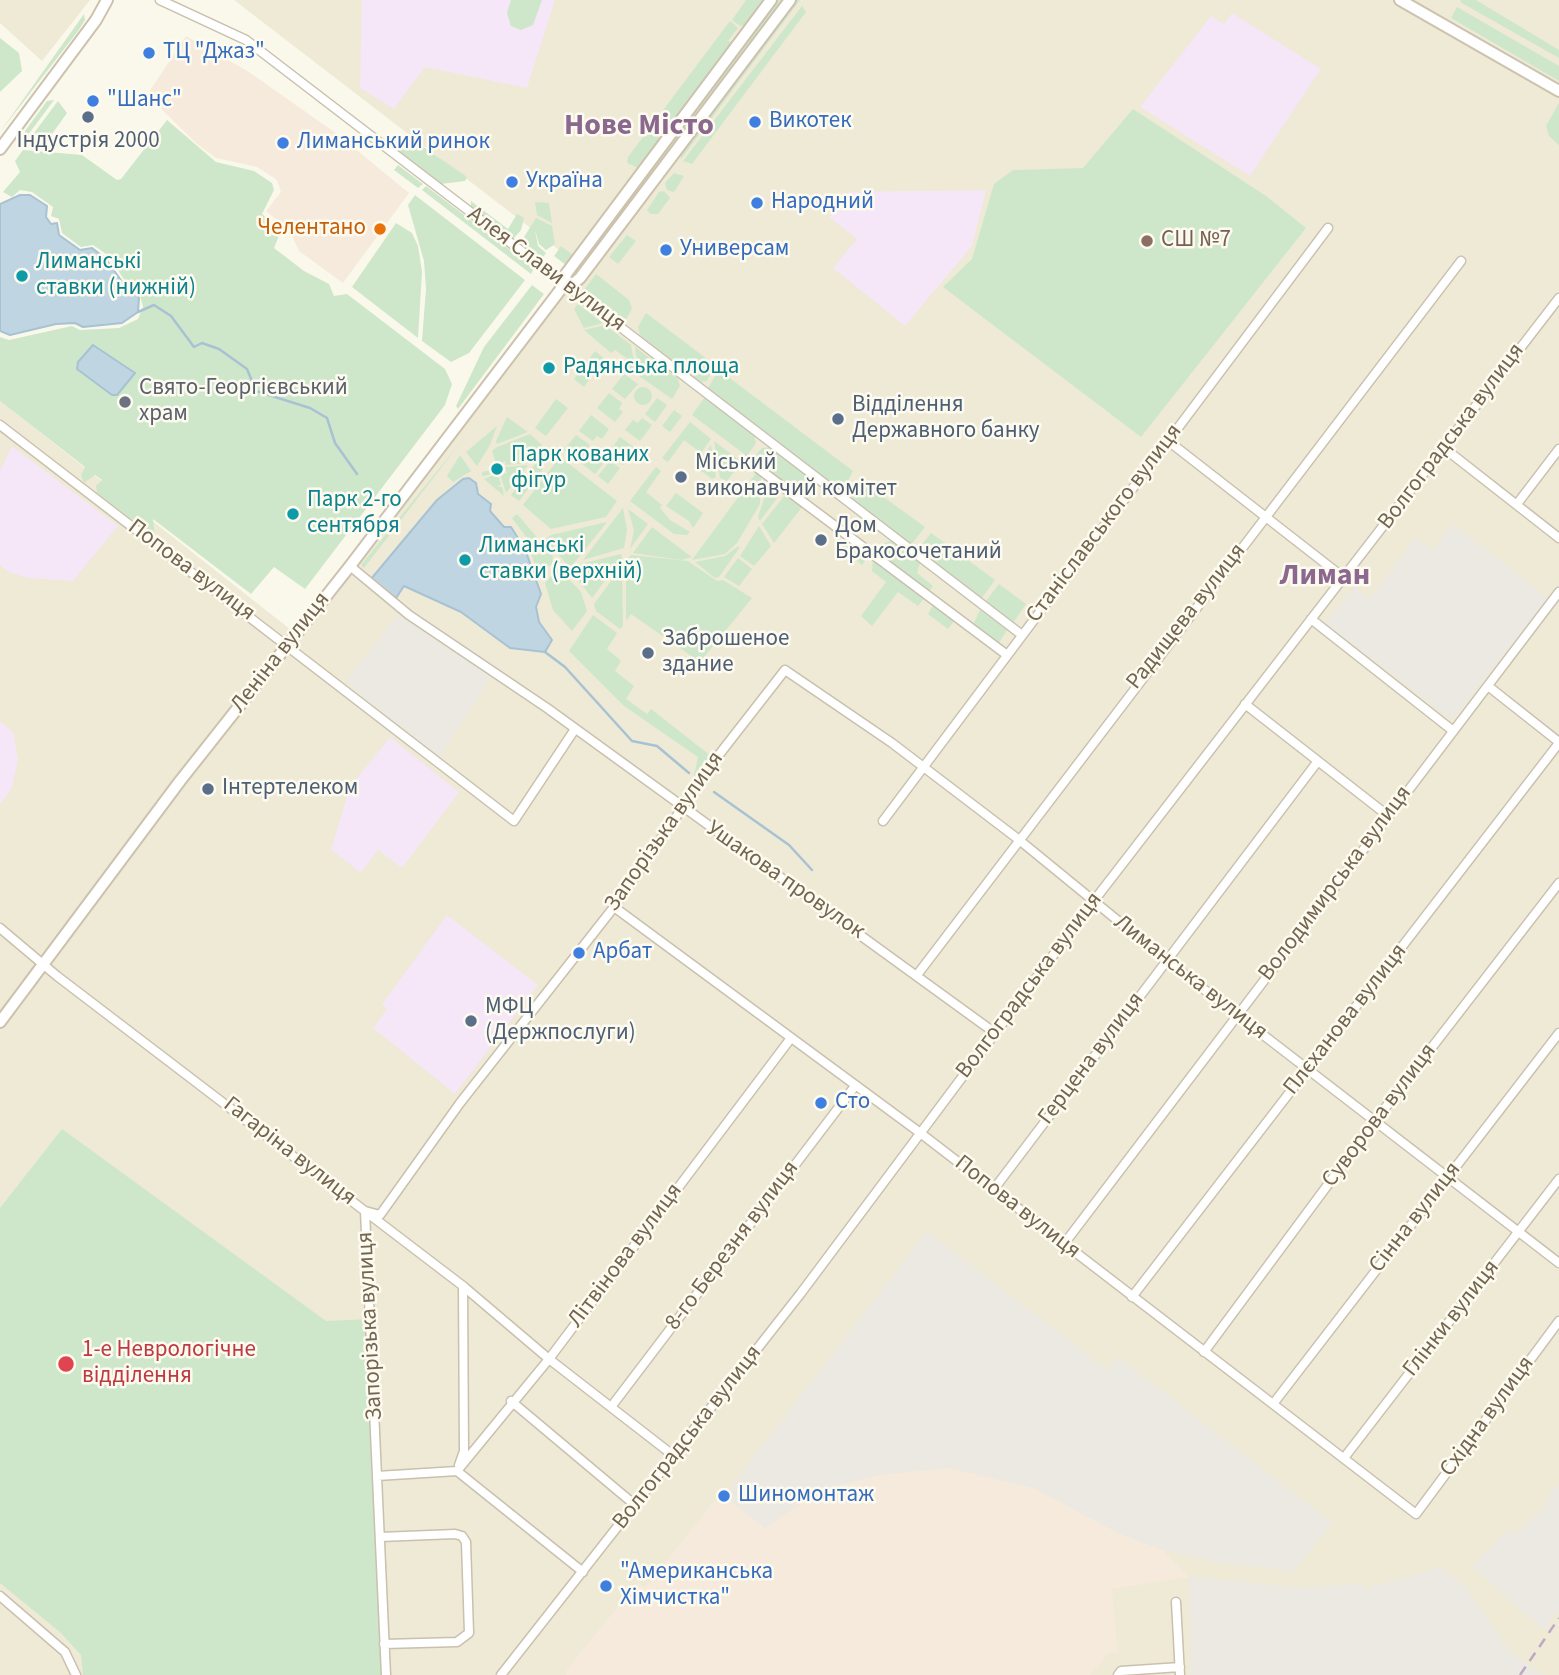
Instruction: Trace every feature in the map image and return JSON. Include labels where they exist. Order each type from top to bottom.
[{"type":"street","points":[[0,149],[107,0]]},
{"type":"street","name":"Алея Слави вулиця","points":[[160,0],[246,40],[1021,635]]},
{"type":"street","name":"Леніна вулиця","points":[[0,1022],[286,644],[350,566],[564,285],[566,274],[771,0]]},
{"type":"street","name":"Леніна вулиця","points":[[564,285],[574,284],[580,278],[790,0]]},
{"type":"street","points":[[1400,0],[1559,91]]},
{"type":"street","name":"Станіславського вулиця","points":[[883,821],[1328,228]]},
{"type":"street","name":"Радищева вулиця","points":[[917,975],[1461,261]]},
{"type":"street","name":"Волгоградська вулиця","points":[[501,1675],[801,1293],[1093,902],[1559,298]]},
{"type":"street","name":"Попова вулиця","points":[[0,425],[514,821],[575,729]]},
{"type":"street","points":[[1167,440],[1344,578]]},
{"type":"street","points":[[1444,448],[1559,538]]},
{"type":"street","points":[[1517,504],[1559,449]]},
{"type":"street","points":[[747,460],[1007,655]]},
{"type":"street","name":"Ушакова провулок","points":[[350,566],[409,615],[678,802],[682,808],[995,1033]]},
{"type":"street","name":"Володимирська вулиця","points":[[1064,1244],[1559,592]]},
{"type":"street","points":[[1311,619],[1452,730]]},
{"type":"street","name":"Лиманська вулиця","points":[[785,670],[923,767],[1018,839],[1166,960],[1559,1263]]},
{"type":"street","name":"Запорізька вулиця","points":[[386,1675],[365,1211],[380,1215],[460,1103],[614,907],[718,756],[785,670]]},
{"type":"street","points":[[1488,686],[1559,743]]},
{"type":"street","points":[[1245,704],[1388,815]]},
{"type":"street","name":"Плєханова вулиця","points":[[1132,1297],[1559,743]]},
{"type":"street","name":"Герцена вулиця","points":[[994,1189],[1318,761]]},
{"type":"street","name":"Суворова вулиця","points":[[1204,1352],[1376,1121],[1559,883]]},
{"type":"street","name":"Попова вулиця","points":[[614,907],[919,1132],[1416,1514]]},
{"type":"street","name":"Гагаріна вулиця","points":[[0,929],[463,1286],[549,1359],[674,1456]]},
{"type":"street","name":"Сінна вулиця","points":[[1273,1404],[1559,1033]]},
{"type":"street","name":"Літвінова вулиця","points":[[457,1471],[511,1401],[549,1359],[791,1038]]},
{"type":"street","name":"8-го Березня вулиця","points":[[611,1407],[855,1086]]},
{"type":"street","name":"Глінки вулиця","points":[[1344,1458],[1559,1180]]},
{"type":"street","points":[[457,1471],[464,1451],[463,1286]]},
{"type":"street","name":"Східна вулиця","points":[[1416,1514],[1559,1321]]},
{"type":"street","points":[[511,1401],[635,1505]]},
{"type":"street","points":[[377,1476],[457,1471],[583,1572]]},
{"type":"street","points":[[380,1537],[462,1536],[466,1542],[470,1633],[457,1642],[384,1644]]},
{"type":"street","points":[[0,1596],[65,1652],[76,1675]]},
{"type":"street","points":[[1118,1675],[1121,1671],[1180,1671],[1176,1602]]},
{"type":"shaded area","points":[[0,0],[90,0],[42,61],[0,23]]},
{"type":"shaded area","points":[[234,0],[1559,0],[1559,1675],[0,1675],[0,401],[300,637],[580,266]]},
{"type":"shaded area","points":[[362,0],[555,0],[527,88],[425,67],[394,109],[360,88]]},
{"type":"shaded area","points":[[1232,13],[1321,69],[1250,176],[1140,107],[1211,16],[1224,24]]},
{"type":"shaded area","name":"Лиманський ринок","points":[[186,36],[249,72],[337,134],[409,193],[343,283],[299,251],[289,230],[266,211],[281,192],[277,180],[257,167],[216,158],[197,144],[147,95]]},
{"type":"shaded area","points":[[986,190],[972,246],[905,326],[833,268],[857,239],[829,217],[849,192]]},
{"type":"shaded area","points":[[12,446],[118,526],[73,581],[28,578],[6,571],[0,564],[0,471]]},
{"type":"shaded area","points":[[1453,524],[1548,598],[1452,720],[1325,623],[1354,587],[1370,599],[1416,537],[1432,550]]},
{"type":"shaded area","points":[[398,615],[491,677],[440,757],[350,686],[347,679]]},
{"type":"shaded area","points":[[0,721],[13,732],[18,759],[12,788],[0,804]]},
{"type":"shaded area","points":[[390,737],[459,792],[402,868],[378,850],[361,873],[331,850],[350,787]]},
{"type":"shaded area","points":[[447,915],[538,985],[455,1094],[373,1028],[387,1009],[382,1004]]},
{"type":"shaded area","points":[[927,1231],[1107,1370],[1118,1357],[1332,1523],[1293,1571],[1218,1563],[1163,1550],[1118,1533],[1034,1488],[949,1468],[878,1475],[822,1489],[765,1528],[724,1496]]},
{"type":"shaded area","points":[[949,1468],[1034,1488],[1118,1533],[1163,1550],[1189,1577],[1112,1589],[1118,1653],[1107,1654],[1091,1675],[566,1675],[567,1669],[638,1582],[645,1588],[715,1500],[724,1496],[765,1528],[822,1489],[878,1475]]},
{"type":"shaded area","points":[[1559,1484],[1559,1610],[1544,1631],[1472,1566],[1508,1529],[1514,1535],[1549,1504],[1546,1499]]},
{"type":"shaded area","points":[[1440,1567],[1465,1586],[1512,1654],[1544,1675],[1190,1675],[1189,1577],[1305,1588],[1362,1583],[1366,1589]]},
{"type":"green space","points":[[511,0],[542,0],[533,25],[521,30],[511,26],[507,13]]},
{"type":"green space","points":[[746,0],[765,0],[747,24],[740,26],[732,20]]},
{"type":"green space","points":[[776,0],[783,0],[579,272],[574,269]]},
{"type":"green space","points":[[794,0],[800,0],[681,159],[680,152]]},
{"type":"green space","points":[[1476,0],[1559,50],[1559,58],[1460,2]]},
{"type":"green space","points":[[802,6],[806,12],[692,164],[683,161]]},
{"type":"green space","points":[[1457,7],[1559,66],[1559,81],[1451,18]]},
{"type":"green space","points":[[84,14],[85,20],[78,31],[0,132]]},
{"type":"green space","points":[[730,21],[738,28],[728,41],[732,42],[638,168],[627,163],[628,157]]},
{"type":"green space","points":[[0,38],[19,53],[22,71],[0,92]]},
{"type":"green space","points":[[54,100],[25,139],[25,131],[47,101]]},
{"type":"green space","points":[[58,101],[67,113],[47,141],[42,144],[28,141]]},
{"type":"green space","points":[[1559,103],[1559,145],[1549,136],[1546,126]]},
{"type":"green space","points":[[1133,109],[1266,196],[1306,228],[1141,437],[943,287],[972,259],[994,184],[1013,170],[1083,168]]},
{"type":"green space","points":[[167,120],[216,162],[254,171],[272,183],[274,190],[262,214],[281,231],[274,248],[304,271],[329,284],[334,296],[347,294],[445,369],[452,384],[445,405],[305,589],[274,567],[251,594],[153,519],[155,537],[97,493],[96,486],[102,480],[95,475],[84,483],[81,475],[85,467],[0,401],[0,337],[9,340],[72,326],[80,330],[119,328],[138,319],[143,307],[138,287],[125,281],[109,256],[93,245],[81,247],[62,233],[59,219],[51,216],[53,207],[32,192],[20,190],[12,197],[3,192],[20,172],[15,161],[23,150],[82,155],[117,180],[121,179]]},
{"type":"green space","points":[[406,135],[467,177],[465,181],[441,184],[395,149]]},
{"type":"green space","points":[[398,165],[423,184],[418,188],[394,170]]},
{"type":"green space","points":[[674,173],[684,176],[674,192],[667,190],[665,183]]},
{"type":"green space","points":[[426,186],[534,268],[531,274],[422,190]]},
{"type":"green space","points":[[664,191],[670,198],[658,214],[651,214],[647,210],[659,192]]},
{"type":"green space","points":[[415,195],[525,280],[469,353],[451,362],[422,341],[426,289],[424,261],[408,205]]},
{"type":"green space","points":[[471,201],[508,229],[517,214],[524,218],[521,230],[513,239],[471,207]]},
{"type":"green space","points":[[535,202],[549,203],[552,223],[537,215]]},
{"type":"green space","points":[[536,218],[552,226],[555,244],[546,250],[539,244],[535,230],[538,246],[546,253],[541,260],[523,247],[524,237]]},
{"type":"green space","points":[[396,223],[412,233],[418,246],[422,272],[418,338],[352,287]]},
{"type":"green space","points":[[627,235],[636,241],[618,264],[609,257]]},
{"type":"green space","points":[[561,246],[574,256],[566,265],[554,256]]},
{"type":"green space","points":[[596,274],[629,300],[632,309],[626,319],[620,318],[584,290]]},
{"type":"green space","points":[[532,285],[544,294],[458,409],[456,406],[484,347]]},
{"type":"green space","points":[[578,304],[603,323],[584,328],[574,309]]},
{"type":"green space","points":[[646,313],[715,365],[707,381],[700,382],[640,335],[638,327]]},
{"type":"green space","points":[[605,325],[631,345],[636,374],[628,368],[632,362],[615,350],[611,353],[584,330]]},
{"type":"green space","points":[[635,347],[678,379],[680,386],[672,399],[639,376]]},
{"type":"green space","points":[[595,351],[605,359],[584,387],[574,379]]},
{"type":"green space","points":[[719,370],[853,471],[845,487],[835,487],[708,388]]},
{"type":"green space","points":[[624,374],[638,384],[625,399],[612,389]]},
{"type":"green space","points":[[643,387],[649,390],[652,396],[649,402],[643,405],[637,402],[634,396],[637,390]]},
{"type":"green space","points":[[609,393],[622,403],[619,409],[623,412],[615,422],[597,408]]},
{"type":"green space","points":[[705,397],[754,435],[756,443],[747,456],[692,415]]},
{"type":"green space","points":[[657,398],[667,405],[655,422],[645,414]]},
{"type":"green space","points":[[556,399],[568,408],[546,436],[535,428]]},
{"type":"green space","points":[[674,410],[682,416],[670,432],[662,426]]},
{"type":"green space","points":[[591,415],[609,429],[602,439],[597,436],[593,441],[579,431]]},
{"type":"green space","points":[[507,417],[528,432],[497,444],[496,441]]},
{"type":"green space","points":[[642,418],[652,425],[640,441],[625,430],[633,420],[638,423]]},
{"type":"green space","points":[[690,422],[711,439],[701,453],[684,440],[668,462],[662,458]]},
{"type":"green space","points":[[497,426],[490,445],[477,466],[466,452]]},
{"type":"green space","points":[[530,434],[542,445],[529,463],[506,465],[505,461],[497,466],[492,451]]},
{"type":"green space","points":[[576,435],[590,445],[578,461],[564,450]]},
{"type":"green space","points":[[465,437],[454,451],[364,568],[361,565]]},
{"type":"green space","points":[[620,437],[635,448],[623,465],[612,457],[616,451],[612,448]]},
{"type":"green space","points":[[714,441],[742,462],[727,481],[720,478]]},
{"type":"green space","points":[[711,445],[716,477],[712,479],[696,467]]},
{"type":"green space","points":[[770,447],[812,480],[815,489],[806,502],[752,459],[762,448]]},
{"type":"green space","points":[[588,454],[603,464],[595,474],[581,463]]},
{"type":"green space","points":[[460,455],[471,471],[453,482],[447,476]]},
{"type":"green space","points":[[560,457],[617,501],[606,517],[551,529],[523,505]]},
{"type":"green space","points":[[610,461],[620,468],[608,484],[598,476]]},
{"type":"green space","points":[[536,463],[543,469],[519,501],[511,495]]},
{"type":"green space","points":[[528,465],[506,493],[500,474],[507,473],[505,467]]},
{"type":"green space","points":[[656,467],[661,471],[646,492],[662,505],[660,508],[670,520],[690,532],[687,535],[674,534],[630,501]]},
{"type":"green space","points":[[496,469],[501,484],[498,487],[502,487],[504,496],[484,479],[492,474],[482,476],[482,472]]},
{"type":"green space","points":[[756,473],[761,477],[760,504],[737,543],[725,554],[692,560]]},
{"type":"green space","points":[[763,479],[779,490],[780,494],[760,521],[758,517],[764,499]]},
{"type":"green space","points":[[860,480],[925,527],[911,545],[853,500],[851,492]]},
{"type":"green space","points":[[676,493],[703,513],[693,528],[689,521],[666,506]]},
{"type":"green space","points":[[785,495],[802,507],[774,543],[762,524]]},
{"type":"green space","points":[[623,508],[627,530],[624,548],[583,560]]},
{"type":"green space","points":[[628,509],[648,524],[630,549],[634,530]]},
{"type":"green space","points":[[517,514],[553,556],[552,563],[542,573],[537,570],[530,551],[535,542],[530,542],[512,518]]},
{"type":"green space","points":[[607,522],[570,568],[545,539],[551,535]]},
{"type":"green space","points":[[759,526],[771,546],[754,566],[740,556]]},
{"type":"green space","points":[[652,527],[692,557],[681,560],[633,553]]},
{"type":"green space","points":[[931,533],[995,580],[981,599],[918,550]]},
{"type":"green space","points":[[891,541],[920,563],[917,573],[933,586],[927,594],[876,554],[882,544]]},
{"type":"green space","points":[[846,542],[868,557],[862,565],[842,548]]},
{"type":"green space","points":[[740,547],[719,577],[715,578],[695,562],[725,556]]},
{"type":"green space","points":[[621,554],[622,558],[592,598],[573,573],[580,564]]},
{"type":"green space","points":[[631,555],[688,561],[717,581],[723,580],[752,598],[700,662],[631,614],[626,621],[626,561]]},
{"type":"green space","points":[[873,557],[925,597],[918,606],[898,592],[872,626],[861,616],[886,582],[872,571]]},
{"type":"green space","points":[[738,558],[752,569],[739,586],[724,577]]},
{"type":"green space","points":[[622,566],[623,626],[620,629],[596,611],[594,604]]},
{"type":"green space","points":[[558,568],[581,592],[587,611],[572,631],[553,610],[545,583]]},
{"type":"green space","points":[[999,584],[1026,604],[1013,623],[986,601]]},
{"type":"green space","points":[[934,604],[955,620],[948,629],[928,614]]},
{"type":"green space","points":[[980,610],[1007,630],[997,646],[969,624],[974,623]]},
{"type":"green space","points":[[593,615],[617,633],[607,649],[621,661],[615,671],[634,686],[626,699],[647,714],[651,709],[711,756],[696,780],[694,775],[698,757],[624,706],[569,651]]},
{"type":"green space","points":[[62,1129],[326,1321],[371,1319],[386,1675],[83,1675],[81,1655],[61,1633],[0,1583],[0,1208]]},
{"type":"water","points":[[20,195],[30,195],[47,206],[46,217],[51,224],[57,223],[59,235],[80,250],[92,248],[105,258],[123,283],[134,289],[139,298],[138,312],[122,323],[83,327],[75,323],[56,324],[10,335],[0,331],[0,204]]},
{"type":"water","points":[[93,345],[135,373],[117,395],[112,395],[77,369],[78,362]]},
{"type":"water","points":[[469,478],[476,483],[478,494],[491,504],[490,511],[504,527],[511,527],[525,549],[541,594],[536,607],[539,622],[552,640],[545,652],[510,648],[461,612],[404,586],[396,598],[371,579],[437,500],[463,479]]},
{"type":"waterway","points":[[138,312],[154,305],[171,316],[194,347],[202,343],[219,349],[247,369],[256,391],[310,408],[327,418],[335,443],[357,474]]},
{"type":"waterway","points":[[545,652],[565,667],[632,741],[657,746],[689,773]]},
{"type":"waterway","points":[[714,792],[789,845],[812,870]]},
{"type":"railway","points":[[1520,1675],[1559,1618]]},
{"type":"place","name":"ТЦ \"Джаз\"","points":[[149,53]]},
{"type":"place","name":"\"Шанс\"","points":[[93,101]]},
{"type":"place","name":"Індустрія 2000","points":[[88,117]]},
{"type":"place","name":"Викотек","points":[[755,122]]},
{"type":"place","name":"Лиманський ринок","points":[[283,143]]},
{"type":"place","name":"Україна","points":[[512,182]]},
{"type":"place","name":"Народний","points":[[757,203]]},
{"type":"place","name":"Челентано","points":[[380,229]]},
{"type":"place","name":"СШ №7","points":[[1147,241]]},
{"type":"place","name":"Универсам","points":[[666,250]]},
{"type":"place","name":"Лиманські ставки (нижній)","points":[[22,276]]},
{"type":"place","name":"Радянська площа","points":[[549,368]]},
{"type":"place","name":"Свято-Георгієвський храм","points":[[125,402]]},
{"type":"place","name":"Відділення Державного банку","points":[[838,419]]},
{"type":"place","name":"Парк кованих фігур","points":[[497,469]]},
{"type":"place","name":"Міський виконавчий комітет","points":[[681,477]]},
{"type":"place","name":"Парк 2-го сентября","points":[[293,514]]},
{"type":"place","name":"Дом Бракосочетаний","points":[[821,540]]},
{"type":"place","name":"Лиманські ставки (верхній)","points":[[465,560]]},
{"type":"place","name":"Заброшеное здание","points":[[648,653]]},
{"type":"place","name":"Інтертелеком","points":[[208,789]]},
{"type":"place","name":"Арбат","points":[[579,953]]},
{"type":"place","name":"МФЦ (Держпослуги)","points":[[471,1021]]},
{"type":"place","name":"Сто","points":[[821,1103]]},
{"type":"place","name":"1-е Неврологічне відділення","points":[[66,1364]]},
{"type":"place","name":"Шиномонтаж","points":[[724,1496]]},
{"type":"place","name":"\"Американська Хімчистка\"","points":[[606,1586]]},
{"type":"district","name":"Нове Місто","points":[[639,127]]},
{"type":"district","name":"Лиман","points":[[1325,577]]}]
